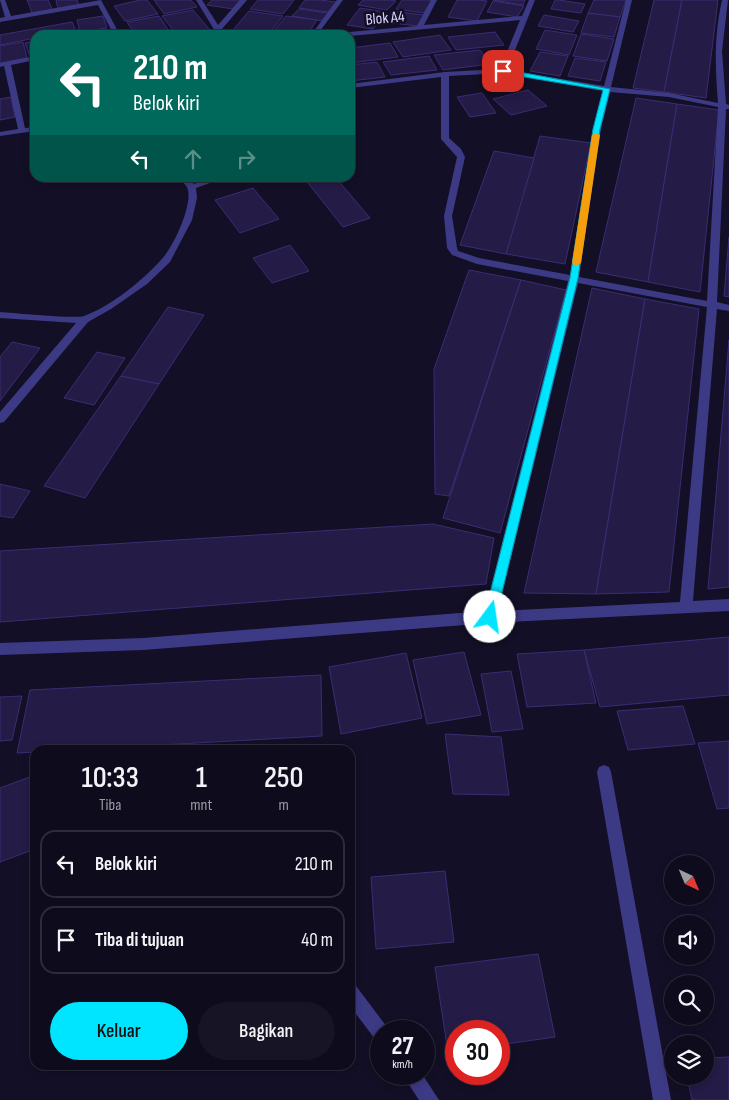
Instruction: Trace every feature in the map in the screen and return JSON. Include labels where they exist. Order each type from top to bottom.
[{"type":"street","points":[[2,0],[10,19]]},
{"type":"street","points":[[199,0],[218,30]]},
{"type":"street","points":[[221,30],[244,0]]},
{"type":"street","points":[[318,30],[340,0]]},
{"type":"street","points":[[419,28],[434,0]]},
{"type":"street","points":[[503,71],[532,0]]},
{"type":"street","points":[[490,617],[574,278],[597,129],[606,89],[625,24],[629,0]]},
{"type":"street","points":[[686,608],[712,305],[725,106],[718,51],[725,0]]},
{"type":"street","points":[[0,20],[99,2],[114,30]]},
{"type":"street","name":"Blok A4","points":[[355,34],[525,18]]},
{"type":"street","points":[[22,131],[4,64],[30,59]]},
{"type":"street","points":[[355,85],[445,74],[503,71],[606,89],[670,96],[725,106]]},
{"type":"street","points":[[445,74],[445,139],[458,151],[461,157],[448,216],[452,248],[455,253],[477,261],[729,308]]},
{"type":"street","points":[[0,134],[30,130]]},
{"type":"street","points":[[0,419],[84,320],[137,288],[167,260],[188,220],[193,198],[192,187],[187,182]]},
{"type":"street","points":[[192,187],[208,182]]},
{"type":"street","points":[[0,315],[84,320]]},
{"type":"street","points":[[0,649],[143,644],[490,617],[686,608],[729,604]]},
{"type":"street","points":[[604,772],[662,1100]]},
{"type":"street","points":[[355,999],[371,1020]]},
{"type":"street","points":[[419,1085],[430,1100]]},
{"type":"building","points":[[27,0],[48,0],[53,11],[33,15]]},
{"type":"building","points":[[56,0],[77,0],[79,6],[58,9]]},
{"type":"building","points":[[147,0],[158,14],[125,21],[114,6]]},
{"type":"building","points":[[154,0],[191,0],[197,7],[164,14]]},
{"type":"building","points":[[212,0],[240,0],[233,9],[207,5]]},
{"type":"building","points":[[258,0],[294,0],[283,14],[250,9]]},
{"type":"building","points":[[305,0],[336,2],[328,12],[299,8]]},
{"type":"building","points":[[363,0],[396,1],[387,10],[358,5]]},
{"type":"building","points":[[402,0],[432,0],[424,13],[396,9]]},
{"type":"building","points":[[457,0],[487,1],[477,21],[448,17]]},
{"type":"building","points":[[493,0],[525,0],[523,5]]},
{"type":"building","points":[[555,0],[585,4],[581,13],[551,9]]},
{"type":"building","points":[[594,0],[626,0],[620,17],[588,13]]},
{"type":"building","points":[[654,0],[682,0],[664,92],[633,88]]},
{"type":"building","points":[[682,0],[718,0],[706,98],[664,92]]},
{"type":"building","points":[[493,1],[524,6],[517,17],[487,12]]},
{"type":"building","points":[[360,8],[386,12],[373,29],[347,25]]},
{"type":"building","points":[[299,9],[328,13],[322,21],[292,16]]},
{"type":"building","points":[[193,10],[209,29],[173,30],[162,16]]},
{"type":"building","points":[[249,11],[283,16],[272,30],[233,30]]},
{"type":"building","points":[[392,11],[424,15],[417,26],[385,22]]},
{"type":"building","points":[[588,13],[620,17],[614,37],[581,33]]},
{"type":"building","points":[[544,15],[579,21],[573,32],[538,26]]},
{"type":"building","points":[[103,16],[107,28],[80,30],[77,20]]},
{"type":"building","points":[[159,16],[168,30],[132,30],[127,22]]},
{"type":"building","points":[[286,16],[317,20],[310,30],[274,30]]},
{"type":"building","points":[[72,22],[76,30],[30,30],[30,39],[0,45],[0,35]]},
{"type":"building","points":[[545,30],[577,35],[569,55],[536,49]]},
{"type":"building","points":[[495,32],[504,45],[456,50],[448,37]]},
{"type":"building","points":[[581,34],[614,39],[607,61],[573,56]]},
{"type":"building","points":[[440,35],[451,50],[403,57],[393,42]]},
{"type":"building","points":[[23,42],[27,58],[0,63],[0,46]]},
{"type":"building","points":[[30,42],[30,57],[25,43]]},
{"type":"building","points":[[390,43],[398,57],[355,62],[355,47]]},
{"type":"building","points":[[480,50],[490,64],[443,70],[434,55]]},
{"type":"building","points":[[540,52],[568,56],[560,76],[530,71]]},
{"type":"building","points":[[429,56],[437,70],[391,75],[383,62]]},
{"type":"building","points":[[575,58],[606,62],[600,81],[568,76]]},
{"type":"building","points":[[377,62],[385,77],[355,80],[355,64]]},
{"type":"building","points":[[528,90],[547,106],[511,115],[493,99]]},
{"type":"building","points":[[482,93],[496,113],[470,117],[457,97]]},
{"type":"building","points":[[11,97],[15,117],[0,120],[0,99]]},
{"type":"building","points":[[636,98],[677,104],[648,282],[596,272]]},
{"type":"building","points":[[677,104],[719,110],[700,292],[648,282]]},
{"type":"building","points":[[540,136],[591,143],[565,264],[506,254]]},
{"type":"building","points":[[494,151],[534,158],[506,254],[460,245]]},
{"type":"building","points":[[307,182],[339,182],[370,218],[343,227]]},
{"type":"building","points":[[253,188],[279,219],[240,233],[215,200]]},
{"type":"building","points":[[729,237],[729,297],[724,296]]},
{"type":"building","points":[[290,245],[309,271],[272,283],[253,258]]},
{"type":"building","points":[[469,270],[521,280],[449,496],[435,494],[434,369]]},
{"type":"building","points":[[521,280],[566,290],[500,533],[443,518]]},
{"type":"building","points":[[592,288],[645,299],[596,594],[524,593]]},
{"type":"building","points":[[645,299],[699,309],[669,592],[596,594]]},
{"type":"building","points":[[168,307],[204,315],[159,384],[121,376]]},
{"type":"building","points":[[729,340],[729,587],[708,589]]},
{"type":"building","points":[[12,342],[40,348],[0,401],[0,357]]},
{"type":"building","points":[[97,352],[125,358],[94,405],[64,398]]},
{"type":"building","points":[[121,376],[159,384],[85,498],[44,486]]},
{"type":"building","points":[[0,484],[30,491],[13,518],[0,516]]},
{"type":"building","points":[[433,524],[494,538],[486,584],[0,622],[0,551]]},
{"type":"building","points":[[729,637],[729,695],[600,707],[584,650]]},
{"type":"building","points":[[584,650],[596,703],[527,707],[517,654]]},
{"type":"building","points":[[464,652],[481,715],[427,724],[413,660]]},
{"type":"building","points":[[406,653],[422,718],[341,734],[329,667]]},
{"type":"building","points":[[511,671],[523,729],[492,732],[481,674]]},
{"type":"building","points":[[321,675],[322,736],[160,745],[30,745],[30,752],[17,753],[30,690]]},
{"type":"building","points":[[22,696],[12,740],[0,741],[0,697]]},
{"type":"building","points":[[683,706],[695,744],[628,750],[617,711]]},
{"type":"building","points":[[445,734],[501,737],[509,795],[453,794]]},
{"type":"building","points":[[729,741],[729,808],[717,809],[698,743]]},
{"type":"building","points":[[30,777],[30,851],[0,862],[0,788]]},
{"type":"building","points":[[445,871],[454,942],[376,949],[371,877]]},
{"type":"building","points":[[538,954],[555,1037],[510,1043],[510,1020],[445,1020],[445,1033],[435,967]]},
{"type":"building","points":[[729,1057],[729,1100],[692,1100],[689,1085],[714,1085],[714,1058]]},
{"type":"slow traffic","points":[[576,263],[596,135]]},
{"type":"route","points":[[490,617],[574,278],[597,129],[606,89],[503,71]]}]
